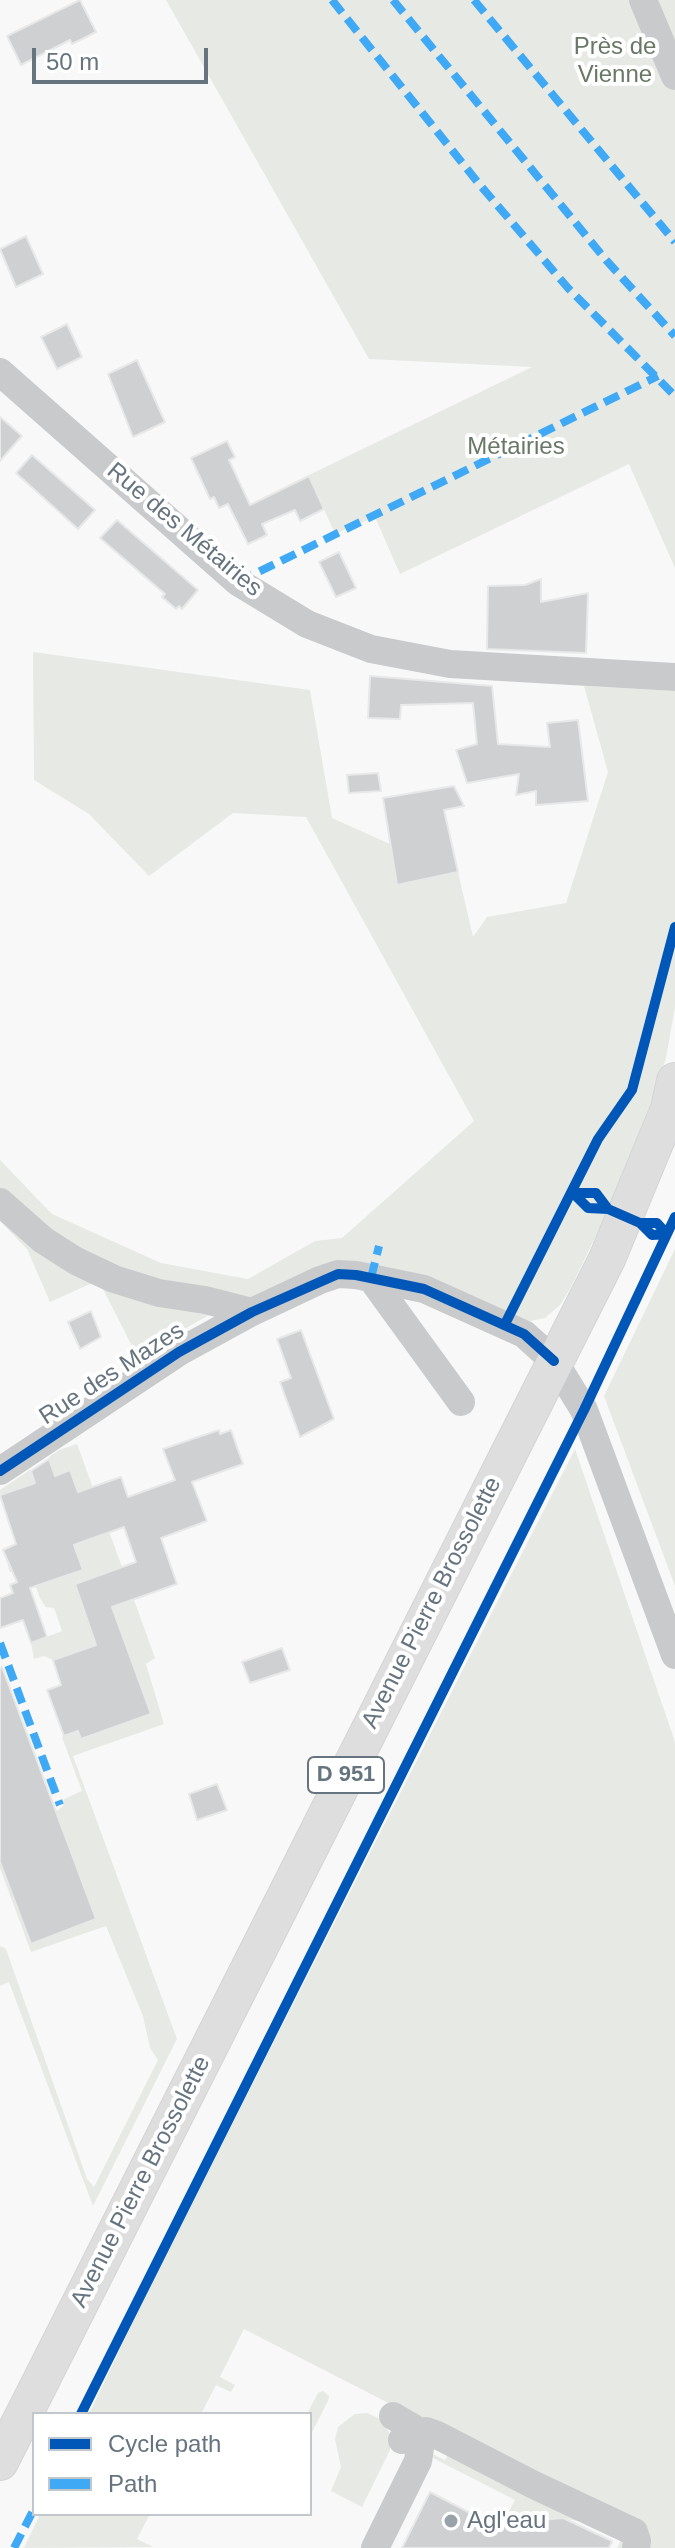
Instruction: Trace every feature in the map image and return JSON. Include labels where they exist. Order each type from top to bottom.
[{"type":"main road","name":"Avenue Pierre Brossolette","points":[[0,2462],[607,1259],[669,1109],[675,1081]]},
{"type":"street","points":[[643,0],[675,76]]},
{"type":"street","name":"Rue des Métairies","points":[[0,372],[238,582],[307,624],[371,649],[450,664],[675,677]]},
{"type":"street","points":[[0,1202],[43,1240],[76,1261],[114,1279],[159,1293],[252,1312]]},
{"type":"street","name":"Rue des Mazes","points":[[0,1471],[179,1352],[252,1312],[338,1274],[424,1289],[524,1334],[554,1361],[584,1410],[675,1655]]},
{"type":"street","points":[[371,1278],[461,1402]]},
{"type":"street","points":[[375,2548],[418,2461],[420,2448],[404,2429],[437,2435],[634,2532],[636,2548]]},
{"type":"green space","points":[[166,0],[675,0],[675,568],[629,464],[400,574],[375,517],[335,534],[309,475],[532,367],[369,359]]},
{"type":"green space","points":[[33,652],[310,690],[332,818],[390,844],[397,884],[458,872],[473,937],[487,917],[566,903],[608,772],[584,686],[675,691],[675,1007],[666,1058],[641,1136],[612,1203],[570,1289],[560,1305],[545,1318],[530,1321],[410,1274],[249,1298],[119,1275],[0,1195],[0,1160],[52,1214],[161,1263],[248,1279],[315,1241],[342,1238],[474,1121],[306,817],[233,813],[149,876],[89,814],[34,780]]},
{"type":"green space","points":[[0,1221],[216,1311],[137,1356],[102,1287],[90,1284],[50,1302],[27,1249]]},
{"type":"green space","points":[[675,1249],[675,1586],[604,1396]]},
{"type":"green space","points":[[77,1444],[122,1567],[82,1581],[96,1645],[53,1660],[44,1656],[34,1659],[31,1643],[62,1631],[54,1608],[46,1607],[32,1576],[26,1571],[10,1572],[3,1550],[26,1538],[34,1560],[94,1538],[70,1470],[0,1495],[0,1490],[30,1470],[34,1480],[54,1474],[49,1457]],"holes":[[[35,1563],[82,1570],[43,1584]]]},
{"type":"green space","points":[[575,1449],[675,1742],[675,2548],[617,2548],[622,2538],[591,2524],[563,2518],[501,2526],[515,2500],[431,2457],[432,2454],[445,2460],[450,2450],[443,2431],[244,2329],[220,2377],[235,2385],[231,2392],[216,2385],[202,2412],[90,2412],[157,2272]]},
{"type":"green space","points":[[134,1600],[155,1658],[146,1664],[164,1724],[73,1756],[177,2039],[93,2206],[9,1982],[0,1986],[0,1946],[6,1949],[87,2179],[94,2187],[158,2060],[150,2048],[143,2016],[106,1926],[31,1952],[0,1868],[0,1826],[54,1806],[47,1814],[53,1814],[63,1806],[64,1799],[82,1791],[62,1737],[78,1731],[81,1739],[150,1714],[112,1607]]},
{"type":"green space","points":[[323,2391],[329,2396],[312,2432],[312,2412],[308,2412],[318,2393]]},
{"type":"green space","points":[[367,2413],[384,2421],[392,2440],[362,2507],[331,2491],[341,2467],[335,2439],[338,2427],[355,2414]]},
{"type":"green space","points":[[39,2516],[149,2516],[137,2539],[153,2547],[24,2548]]},
{"type":"building","points":[[80,0],[96,32],[72,44],[70,40],[21,65],[7,36]]},
{"type":"building","points":[[26,236],[43,274],[16,287],[0,249]]},
{"type":"building","points":[[67,324],[82,357],[57,369],[41,337]]},
{"type":"building","points":[[137,360],[165,422],[133,437],[108,374]]},
{"type":"building","points":[[0,417],[22,436],[0,461]]},
{"type":"building","points":[[227,441],[235,457],[229,460],[250,505],[309,476],[324,509],[300,521],[295,510],[262,524],[267,535],[248,544],[228,504],[219,508],[214,497],[210,499],[191,458]]},
{"type":"building","points":[[32,455],[95,510],[78,529],[16,473]]},
{"type":"building","points":[[117,520],[198,590],[182,609],[179,606],[176,609],[162,597],[165,594],[100,538]]},
{"type":"building","points":[[339,552],[356,588],[336,597],[319,562]]},
{"type":"building","points":[[541,579],[541,602],[588,593],[586,653],[487,649],[488,586],[525,585]]},
{"type":"building","points":[[370,676],[492,686],[498,744],[550,747],[547,723],[578,720],[588,801],[536,805],[536,791],[516,795],[519,774],[467,783],[456,750],[477,744],[473,703],[401,705],[400,719],[368,718]]},
{"type":"building","points":[[378,773],[381,791],[349,793],[347,775]]},
{"type":"building","points":[[454,786],[464,806],[444,810],[458,872],[397,885],[383,798]]},
{"type":"building","points":[[91,1311],[101,1337],[80,1349],[68,1322]]},
{"type":"building","points":[[301,1330],[334,1419],[300,1437],[280,1382],[291,1378],[277,1339]]},
{"type":"building","points":[[219,1430],[220,1434],[231,1430],[243,1464],[192,1482],[207,1521],[161,1538],[177,1584],[112,1607],[151,1714],[81,1739],[78,1731],[64,1736],[47,1690],[61,1685],[53,1660],[96,1645],[75,1584],[136,1562],[124,1527],[74,1545],[83,1570],[30,1588],[47,1637],[31,1643],[23,1620],[0,1628],[0,1598],[13,1593],[10,1585],[17,1582],[3,1550],[16,1544],[0,1495],[35,1483],[31,1471],[49,1459],[55,1476],[70,1470],[78,1492],[121,1477],[128,1497],[175,1480],[163,1449]]},
{"type":"building","points":[[282,1648],[290,1670],[250,1683],[242,1662]]},
{"type":"building","points":[[2,1667],[96,1919],[31,1944],[0,1862]]},
{"type":"building","points":[[217,1784],[227,1810],[197,1820],[189,1794]]},
{"type":"building","name":"Agl'eau","points":[[430,2492],[497,2527],[563,2518],[612,2541],[609,2548],[402,2548]]},
{"type":"marked path","points":[[332,0],[480,185],[568,288],[675,396]]},
{"type":"marked path","points":[[393,0],[606,260],[675,336]]},
{"type":"marked path","points":[[474,0],[675,242]]},
{"type":"marked path","points":[[238,582],[658,376]]},
{"type":"marked path","points":[[371,1278],[379,1246]]},
{"type":"marked path","points":[[0,1643],[60,1805]]},
{"type":"marked path","points":[[14,2548],[32,2513]]},
{"type":"cycle path","points":[[505,1324],[598,1139],[632,1090],[675,927]]},
{"type":"cycle path","points":[[608,1209],[596,1193],[573,1193],[588,1208],[608,1209],[640,1223],[652,1235],[667,1234],[657,1223],[640,1223]]},
{"type":"cycle path","points":[[82,2412],[584,1410],[675,1217]]},
{"type":"cycle path","points":[[0,1471],[179,1352],[252,1312],[338,1274],[424,1289],[524,1334],[554,1361]]},
{"type":"place","name":"Agl'eau","points":[[451,2521]]},
{"type":"park label","name":"Près de Vienne","points":[[615,61]]},
{"type":"park label","name":"Métairies","points":[[516,447]]}]
